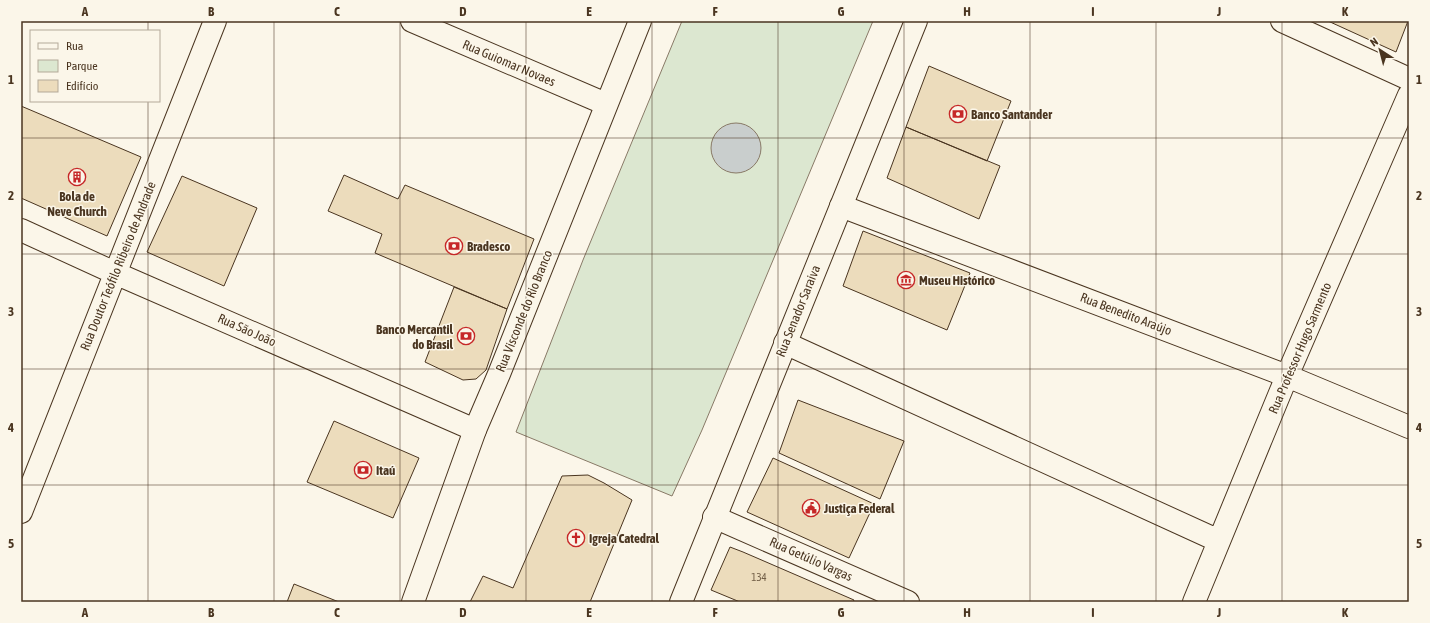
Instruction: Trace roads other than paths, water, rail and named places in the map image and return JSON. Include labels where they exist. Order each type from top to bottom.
[{"type":"street","name":"Rua Doutor Teófilo Ribeiro de Andrade","points":[[21,512],[215,21]]},
{"type":"street","name":"Rua Guiomar Novaes","points":[[412,21],[606,104]]},
{"type":"street","name":"Rua Visconde do Rio Branco","points":[[413,602],[475,430],[499,374],[640,21]]},
{"type":"street","name":"Rua Senador Saraiva","points":[[681,602],[714,517],[916,21]]},
{"type":"street","points":[[1282,21],[1409,79]]},
{"type":"street","name":"Rua Professor Hugo Sarmento","points":[[1194,602],[1287,376],[1409,95]]},
{"type":"street","name":"Rua Benedito Araújo","points":[[841,206],[1287,376],[1409,427]]},
{"type":"street","name":"Rua São João","points":[[21,230],[115,273],[475,430]]},
{"type":"street","points":[[785,343],[1219,541]]},
{"type":"street","name":"Rua Getúlio Vargas","points":[[714,517],[908,602]]},
{"type":"place","name":"Banco Santander","points":[[958,114]]},
{"type":"place","name":"Bola de Neve Church","points":[[77,177]]},
{"type":"place","name":"Bradesco","points":[[454,246]]},
{"type":"place","name":"Museu Histórico","points":[[906,280]]},
{"type":"place","name":"Banco Mercantil do Brasil","points":[[466,336]]},
{"type":"place","name":"Itaú","points":[[363,470]]},
{"type":"place","name":"Justiça Federal","points":[[811,508]]},
{"type":"place","name":"Igreja Catedral","points":[[576,538]]}]
